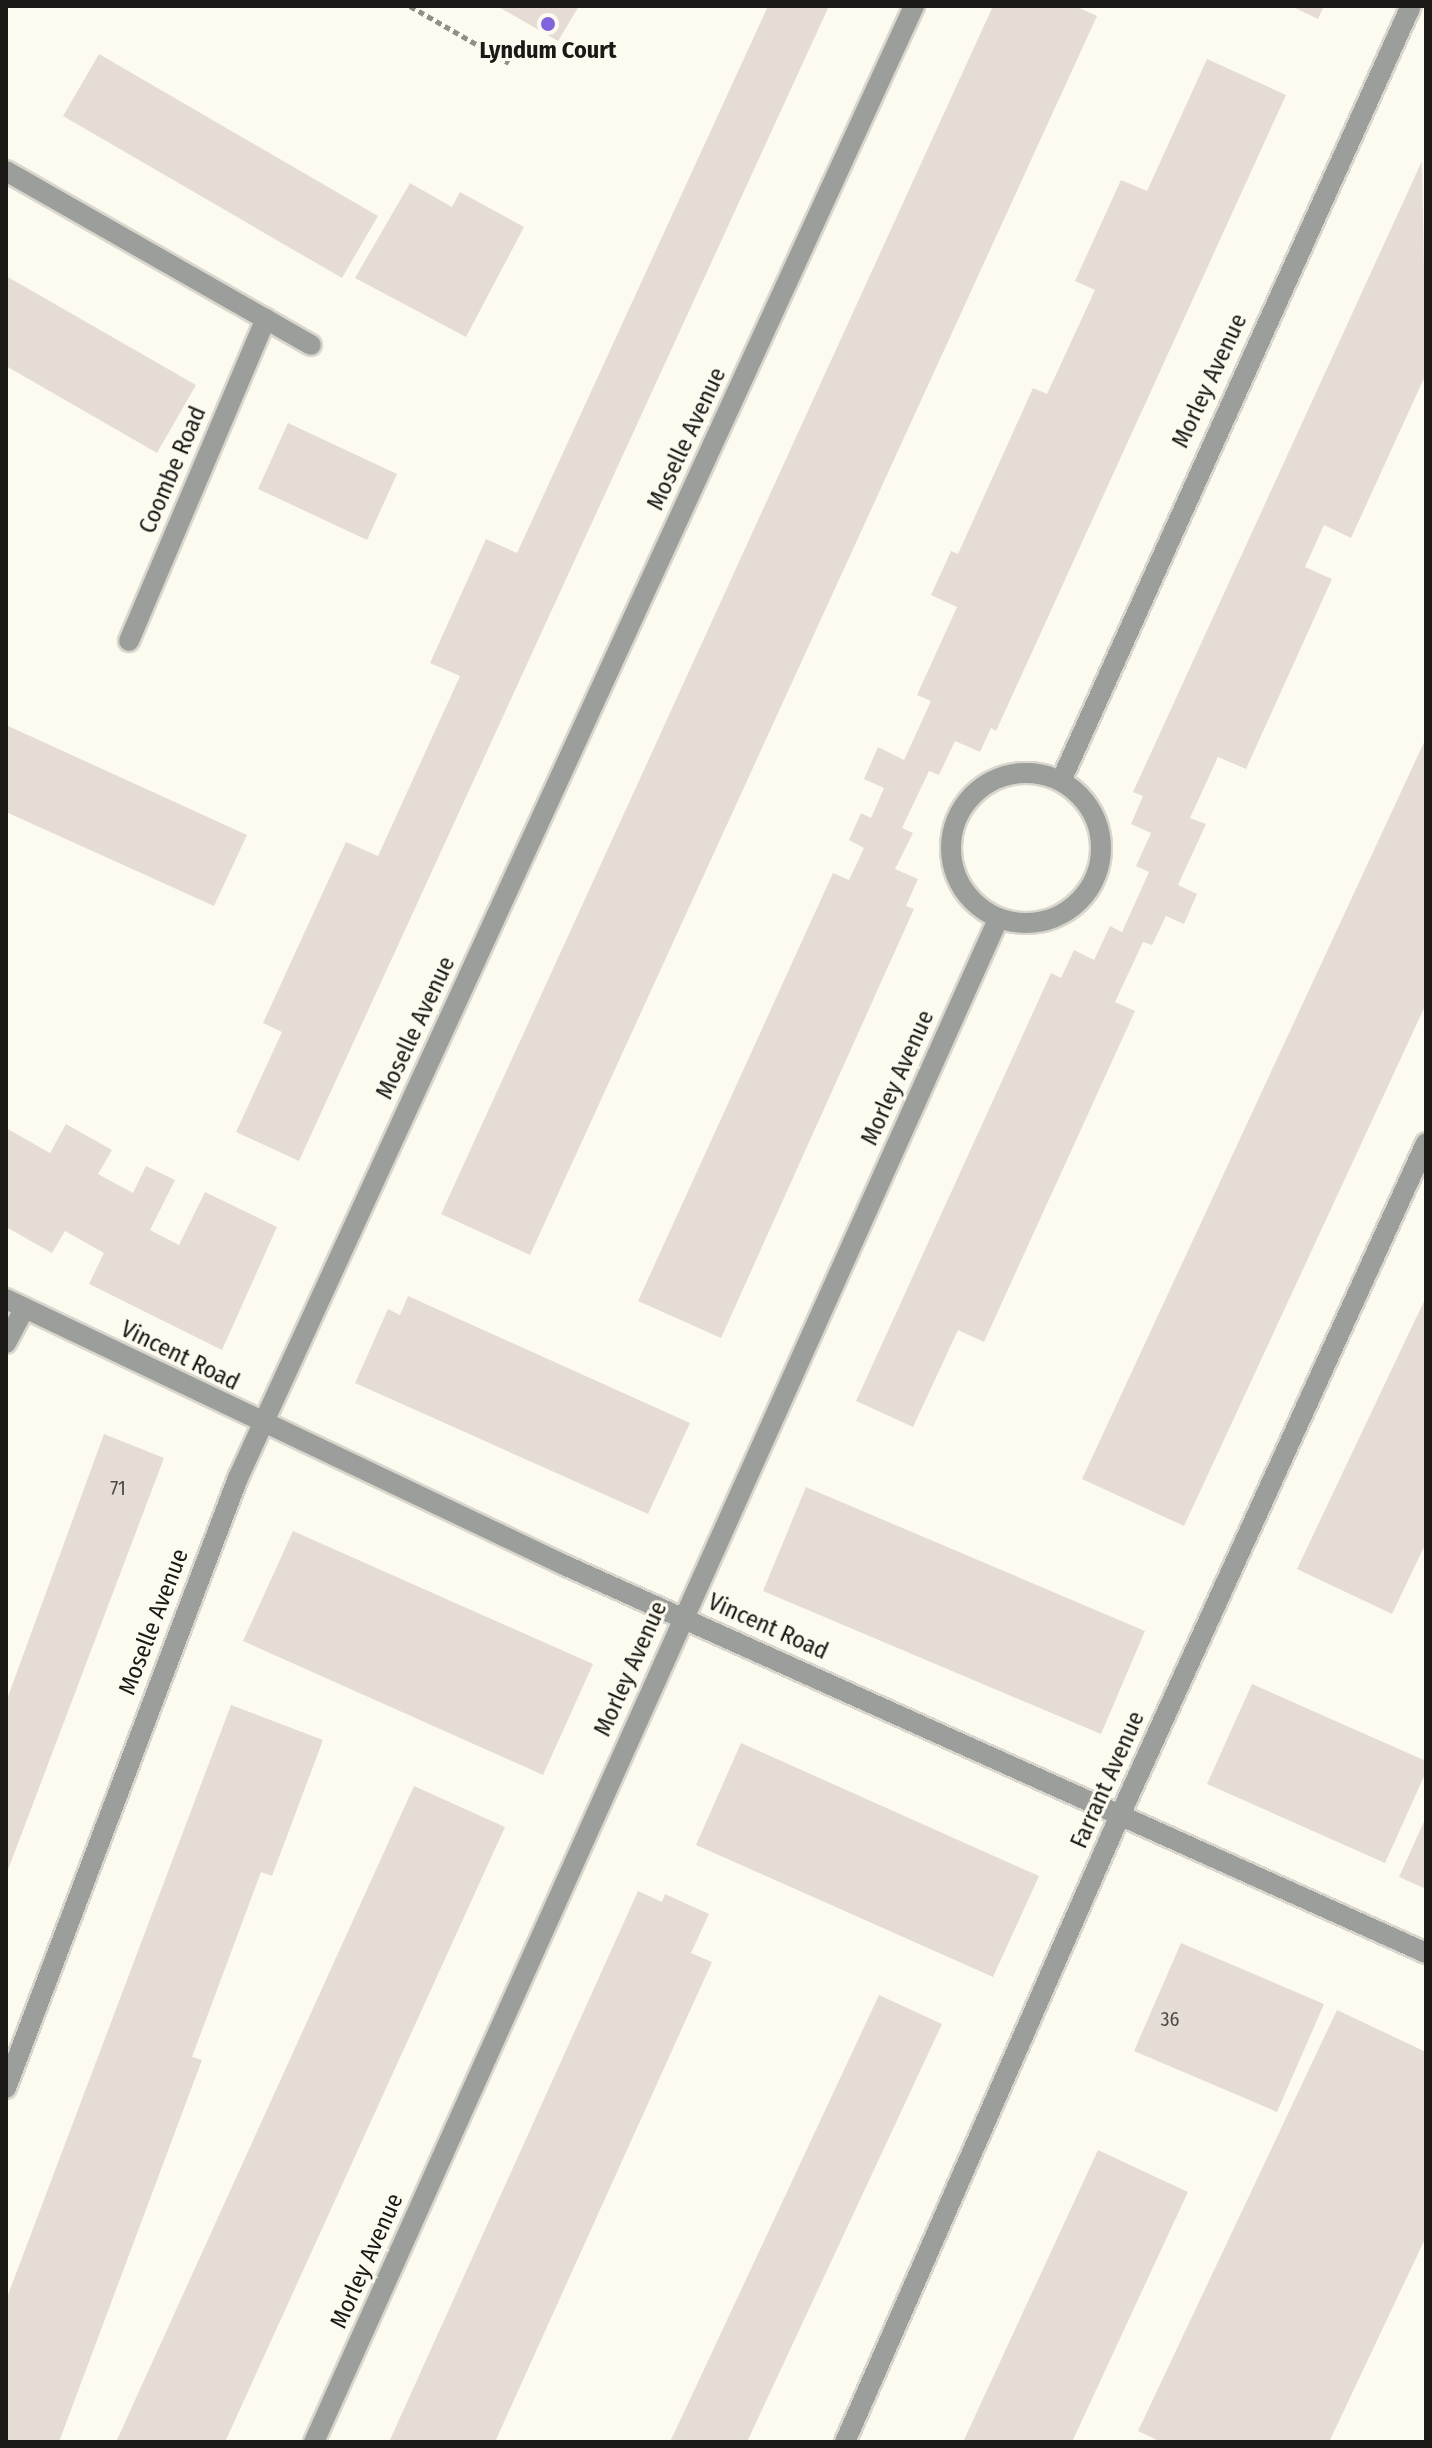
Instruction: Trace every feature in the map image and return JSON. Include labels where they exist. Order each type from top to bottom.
[{"type":"street","name":"Moselle Avenue","points":[[6,2088],[173,1642],[263,1424],[914,6]]},
{"type":"street","name":"Morley Avenue","points":[[1061,781],[1411,6]]},
{"type":"street","points":[[6,171],[311,345]]},
{"type":"street","name":"Coombe Road","points":[[129,641],[266,319]]},
{"type":"street","points":[[1028,773],[1061,781],[1093,812],[1101,837],[1101,863],[1091,887],[1073,907],[1050,920],[1025,924],[998,919],[976,905],[959,885],[951,847],[961,808],[979,789],[1002,776],[1028,773]]},
{"type":"street","name":"Morley Avenue","points":[[314,2442],[998,919]]},
{"type":"street","name":"Farrant Avenue","points":[[845,2442],[1121,1813],[1426,1143]]},
{"type":"street","name":"Vincent Road","points":[[15,1304],[263,1424],[682,1617],[1426,1953]]},
{"type":"street","points":[[6,1343],[15,1304]]},
{"type":"path","points":[[410,6],[509,63]]},
{"type":"building","name":"Lyndum Court","points":[[497,6],[579,6],[558,41]]},
{"type":"building","points":[[768,6],[829,6],[299,1161],[236,1132],[282,1032],[263,1023],[346,842],[378,856],[460,676],[430,663],[486,539],[517,553]]},
{"type":"building","points":[[993,6],[1075,6],[1097,16],[530,1255],[441,1214]]},
{"type":"building","points":[[1291,6],[1324,6],[1318,19]]},
{"type":"building","points":[[99,54],[378,216],[342,278],[63,116]]},
{"type":"building","points":[[1207,59],[1286,95],[996,731],[991,728],[980,752],[955,741],[939,775],[929,771],[902,828],[913,833],[895,869],[918,879],[906,906],[914,909],[721,1338],[638,1301],[833,873],[849,880],[864,848],[849,840],[861,813],[871,818],[884,788],[864,779],[878,747],[904,760],[931,701],[917,695],[957,607],[931,595],[951,551],[958,554],[1033,388],[1047,394],[1095,290],[1075,281],[1121,180],[1147,191]]},
{"type":"building","points":[[1422,161],[1426,374],[1351,538],[1324,525],[1305,567],[1332,579],[1246,769],[1218,757],[1190,818],[1206,824],[1178,885],[1197,894],[1184,924],[1166,916],[1152,945],[1143,942],[1115,1002],[1135,1011],[984,1342],[958,1330],[913,1427],[856,1401],[1051,973],[1061,978],[1074,950],[1094,960],[1110,926],[1122,932],[1149,872],[1136,866],[1151,833],[1131,824],[1143,796],[1133,792]]},
{"type":"building","points":[[410,183],[452,207],[460,192],[524,227],[466,337],[355,278]]},
{"type":"building","points":[[6,276],[196,385],[157,453],[6,366]]},
{"type":"building","points":[[288,423],[397,474],[367,540],[258,489]]},
{"type":"building","points":[[6,725],[247,835],[214,906],[6,812]]},
{"type":"building","points":[[1426,738],[1426,1004],[1184,1526],[1082,1479]]},
{"type":"building","points":[[66,1124],[112,1150],[98,1174],[133,1193],[146,1166],[175,1180],[150,1230],[179,1245],[205,1192],[277,1227],[222,1350],[89,1284],[104,1253],[65,1231],[52,1253],[6,1227],[6,1128],[50,1153]]},
{"type":"building","points":[[408,1296],[690,1423],[648,1514],[355,1383],[388,1309],[400,1315]]},
{"type":"building","points":[[1426,1297],[1426,1543],[1392,1614],[1297,1569]]},
{"type":"building","points":[[104,1434],[164,1458],[6,1875],[6,1702]]},
{"type":"building","points":[[806,1487],[1145,1631],[1101,1734],[763,1591]]},
{"type":"building","points":[[293,1531],[593,1664],[543,1775],[243,1641]]},
{"type":"building","points":[[1252,1684],[1426,1761],[1426,1772],[1385,1863],[1207,1784]]},
{"type":"building","points":[[231,1705],[323,1740],[272,1876],[261,1872],[192,2057],[202,2060],[59,2442],[6,2442],[6,2300]]},
{"type":"building","points":[[741,1743],[1039,1876],[993,1977],[696,1845]]},
{"type":"building","points":[[414,1786],[505,1827],[225,2442],[116,2442]]},
{"type":"building","points":[[1426,1817],[1426,1889],[1399,1877]]},
{"type":"building","points":[[638,1891],[662,1902],[665,1894],[709,1914],[691,1953],[712,1962],[495,2442],[389,2442]]},
{"type":"building","points":[[1181,1943],[1324,2004],[1277,2112],[1134,2051]]},
{"type":"building","points":[[879,1995],[942,2024],[747,2442],[670,2442]]},
{"type":"building","points":[[1337,2010],[1426,2052],[1426,2237],[1329,2442],[1161,2442],[1138,2431]]},
{"type":"building","points":[[1098,2150],[1188,2192],[1072,2442],[963,2442]]},
{"type":"place","name":"Lyndum Court","points":[[548,24]]}]
